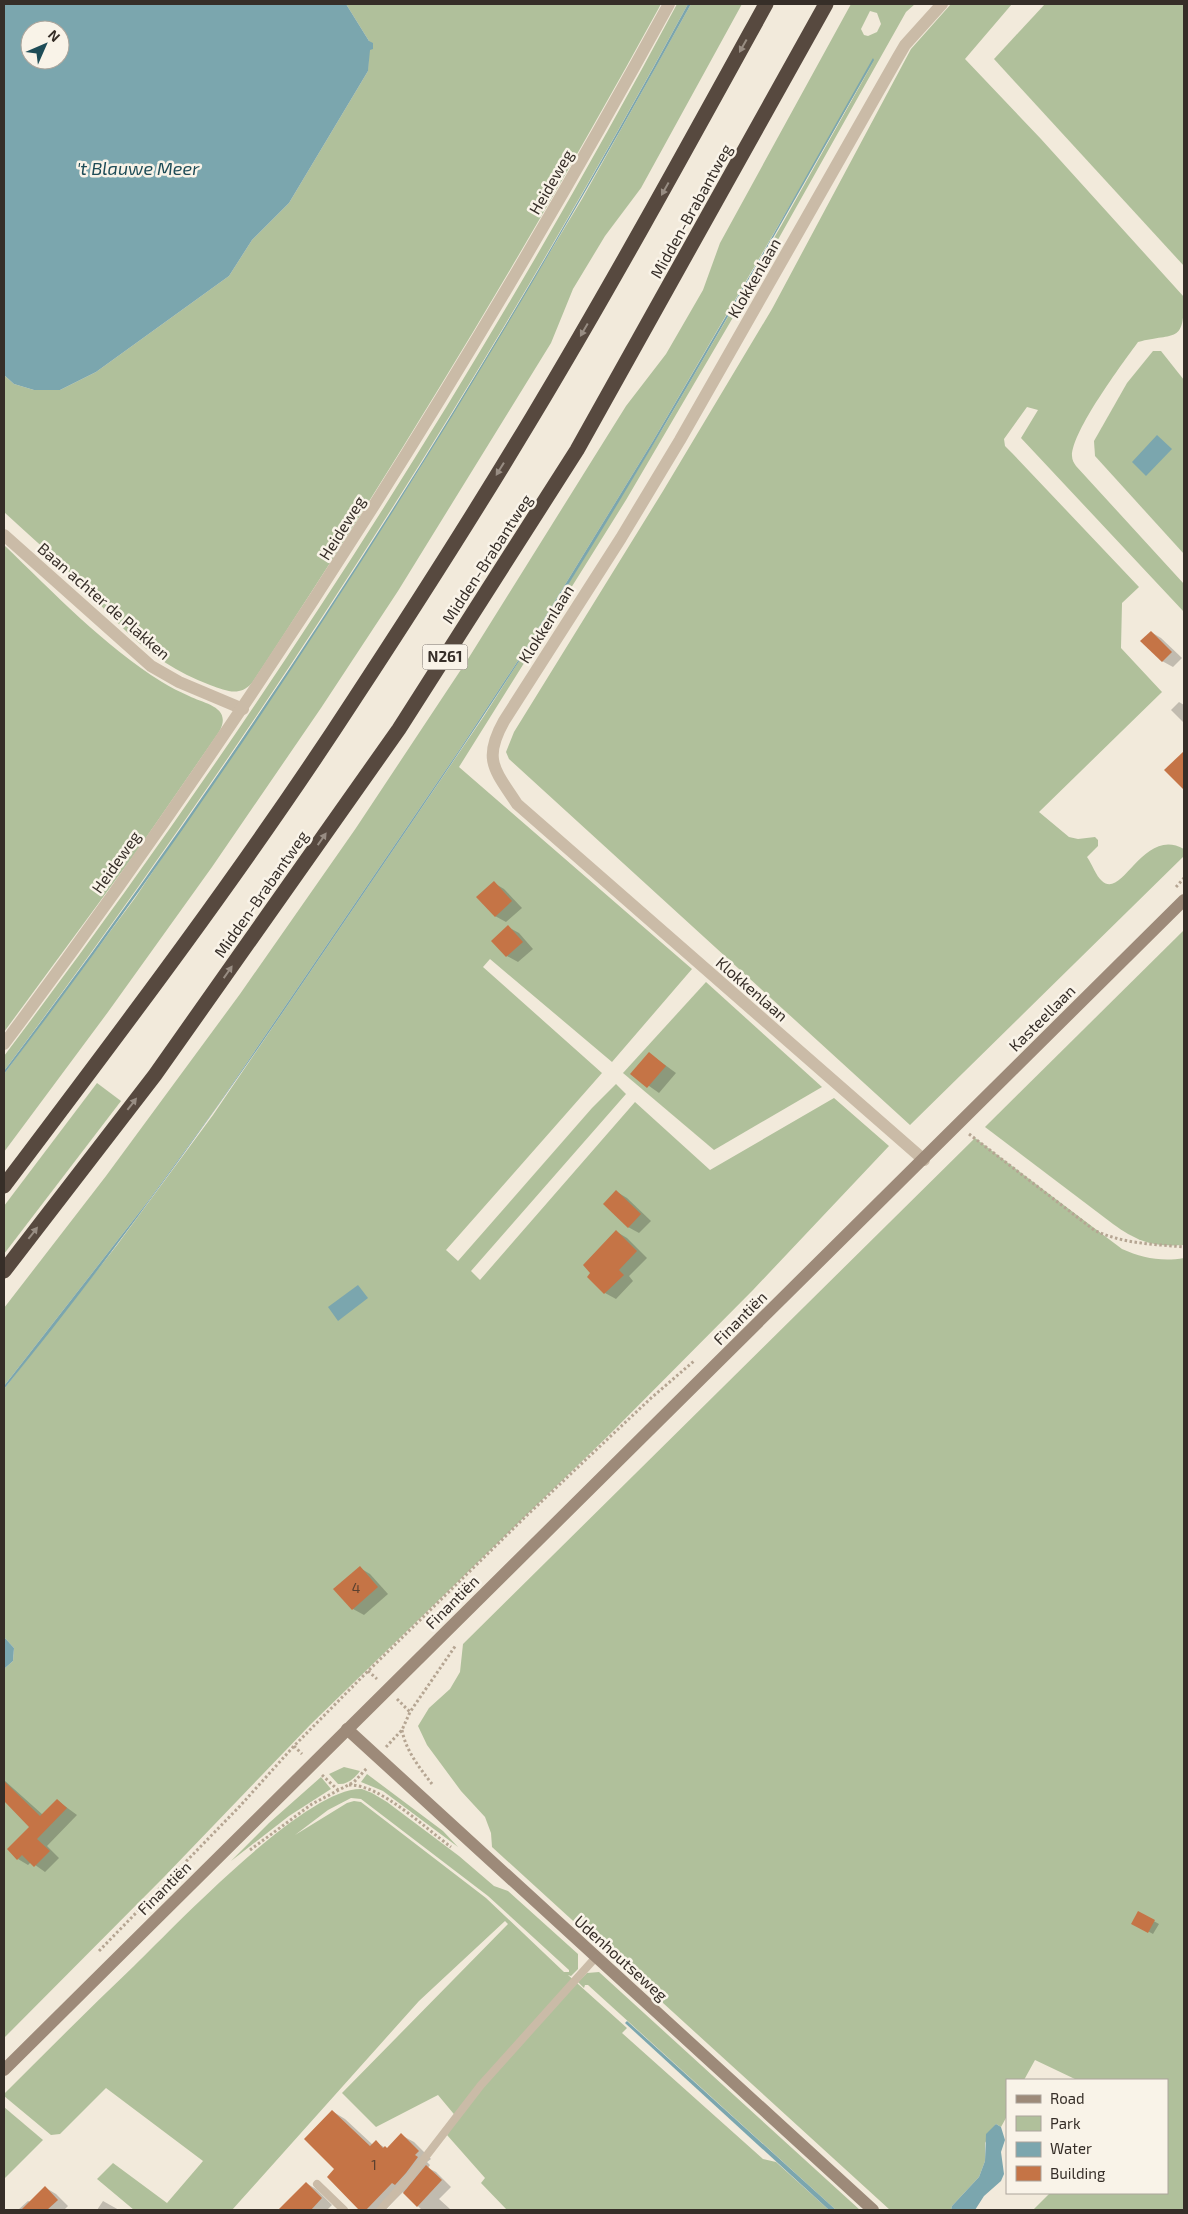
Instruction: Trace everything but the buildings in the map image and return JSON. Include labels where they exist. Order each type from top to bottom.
[{"type":"highway","name":"Midden-Brabantweg","points":[[4,1186],[119,1034],[250,852],[354,699],[532,418],[648,220],[766,4]]},
{"type":"highway","name":"Midden-Brabantweg","points":[[4,1271],[155,1075],[399,729],[577,450],[826,4]]},
{"type":"street","name":"Heideweg","points":[[4,1044],[140,856],[243,709],[330,577],[481,334],[595,139],[669,4]]},
{"type":"street","name":"Klokkenlaan","points":[[924,1160],[517,804],[492,760],[493,740],[621,538],[680,440],[905,45],[942,4]]},
{"type":"street","name":"Baan achter de Plakken","points":[[4,535],[150,666],[179,682],[243,709]]},
{"type":"street","name":"Kasteellaan","points":[[924,1160],[962,1119],[1184,900]]},
{"type":"street","name":"Finantiën","points":[[4,2070],[924,1160]]},
{"type":"street","name":"Udenhoutseweg","points":[[347,1729],[874,2210]]},
{"type":"lane","points":[[380,2210],[410,2177],[481,2085],[596,1957]]},
{"type":"lane","points":[[317,2184],[344,2210]]},
{"type":"path","points":[[962,1119],[969,1134],[1094,1230],[1110,1238],[1133,1243],[1184,1247]]},
{"type":"path","name":"Finantiën","points":[[94,1957],[354,1685],[522,1520],[650,1399],[697,1358]]},
{"type":"path","points":[[247,1853],[312,1804],[348,1786],[402,1730],[410,1712]]},
{"type":"path","points":[[348,1786],[366,1787],[380,1794],[456,1850]]},
{"type":"green space","points":[[346,4],[661,4],[514,263],[360,516],[252,683],[242,690],[232,692],[187,675],[148,650],[131,636],[58,562],[4,512],[4,375],[14,384],[34,390],[60,390],[96,372],[229,276],[252,240],[289,203],[368,71],[369,41]]},
{"type":"green space","points":[[677,4],[688,4],[611,143],[532,280],[366,550],[190,814],[4,1071],[4,1056],[97,931],[187,803],[276,674],[361,543],[444,411],[524,277],[602,141]]},
{"type":"green space","points":[[691,4],[742,4],[641,188],[605,236],[573,289],[551,343],[398,591],[321,708],[212,867],[4,1152],[4,1074],[135,898],[336,600],[418,471],[582,199]]},
{"type":"green space","points":[[851,4],[915,4],[906,12],[766,261],[626,500],[459,767],[692,969],[612,1062],[490,959],[483,967],[602,1073],[446,1250],[458,1261],[592,1108],[616,1084],[626,1094],[471,1271],[480,1280],[635,1102],[710,1170],[834,1098],[889,1146],[753,1290],[608,1436],[311,1724],[164,1877],[4,2038],[4,1669],[13,1661],[14,1648],[4,1637],[4,1389],[117,1245],[213,1115],[484,716],[565,589],[666,423],[781,226],[875,59],[653,441],[525,650],[216,1108],[149,1200],[4,1386],[4,1308],[106,1176],[240,994],[356,828],[468,659],[626,406],[666,354],[703,290],[720,243]],"holes":[[[870,11],[877,13],[881,24],[877,32],[868,36],[864,35],[861,29]]]},
{"type":"green space","points":[[951,4],[1012,4],[965,59],[1041,139],[1184,297],[1184,312],[1179,330],[1169,336],[1138,342],[1110,381],[1089,415],[1074,445],[1072,456],[1076,466],[1184,584],[1184,612],[1021,438],[1038,410],[1027,407],[1004,439],[1005,446],[1139,587],[1122,603],[1121,648],[1162,692],[1039,812],[1069,837],[1078,839],[1095,837],[1098,840],[1098,846],[1087,857],[1100,879],[1110,884],[1118,881],[1146,854],[1157,847],[1170,845],[1184,849],[1184,856],[910,1125],[509,759],[506,752],[514,732],[663,491],[772,309],[911,49]]},
{"type":"green space","points":[[1045,4],[1184,4],[1184,266],[994,59]]},
{"type":"green space","points":[[1153,351],[1161,351],[1184,380],[1184,554],[1095,456],[1094,441],[1127,383]]},
{"type":"green space","points":[[4,545],[80,618],[119,652],[165,684],[215,708],[220,712],[222,724],[219,732],[134,855],[4,1032]]},
{"type":"green space","points":[[1184,930],[1184,1245],[1163,1245],[1146,1242],[1122,1230],[985,1127]]},
{"type":"green space","points":[[706,982],[822,1087],[714,1150],[623,1073]]},
{"type":"green space","points":[[97,1083],[121,1101],[4,1254],[4,1206]]},
{"type":"green space","points":[[975,1138],[1122,1249],[1152,1258],[1168,1260],[1184,1258],[1184,2210],[1033,2210],[1049,2194],[1168,2194],[1168,2079],[1075,2079],[1035,2060],[1025,2079],[1006,2079],[1006,2118],[1001,2127],[996,2124],[985,2143],[985,2161],[979,2177],[952,2206],[951,2210],[890,2210],[492,1847],[491,1833],[485,1817],[461,1791],[427,1745],[418,1726],[429,1708],[450,1689],[460,1672],[463,1644]]},
{"type":"green space","points":[[344,1767],[360,1771],[351,1780],[338,1784],[329,1774]]},
{"type":"green space","points":[[367,1774],[443,1831],[458,1847],[383,1791],[361,1782]]},
{"type":"green space","points":[[321,1777],[331,1789],[289,1816],[231,1861],[269,1823]]},
{"type":"green space","points":[[362,1789],[372,1793],[387,1802],[459,1856],[494,1886],[508,1891],[578,1954],[578,1969],[571,1976],[568,1975],[627,2028],[622,2033],[763,2159],[776,2162],[829,2210],[507,2210],[481,2183],[485,2178],[447,2135],[458,2119],[438,2095],[376,2127],[342,2093],[508,1924],[505,1921],[419,2001],[232,2210],[134,2210],[97,2179],[113,2163],[167,2203],[203,2161],[106,2088],[60,2134],[51,2135],[4,2096],[85,2014],[243,1861],[276,1833],[309,1810],[338,1794]],"holes":[[[351,1798],[361,1799],[488,1896],[569,1972],[564,1972],[486,1898],[361,1802],[347,1803],[295,1835],[328,1810]]]},
{"type":"green space","points":[[599,1972],[860,2210],[836,2210],[588,1985],[585,1985],[584,1988],[578,1982],[587,1973]]},
{"type":"green space","points":[[4,2107],[43,2140],[4,2179]]},
{"type":"water","name":"'t Blauwe Meer","points":[[4,4],[346,4],[369,41],[373,43],[373,49],[370,50],[368,71],[289,203],[252,240],[229,276],[96,372],[60,390],[34,390],[14,384],[4,375]]},
{"type":"water","points":[[688,4],[691,4],[533,280],[452,417],[367,552],[281,685],[191,817],[99,946],[4,1074],[4,1071],[98,944],[190,814],[366,551],[532,280]]},
{"type":"water","points":[[873,58],[874,60],[685,390],[608,520],[503,686],[231,1088],[120,1240],[4,1389],[4,1386],[149,1200],[216,1108],[525,650],[653,441],[760,258]]},
{"type":"water","points":[[1157,435],[1172,449],[1146,476],[1132,462]]},
{"type":"water","points":[[358,1285],[368,1298],[338,1321],[328,1307]]},
{"type":"water","points":[[4,1637],[14,1648],[13,1661],[4,1669]]},
{"type":"water","points":[[627,2021],[836,2210],[829,2210],[625,2023]]},
{"type":"water","points":[[996,2124],[1001,2127],[1005,2140],[1001,2152],[1004,2174],[1001,2181],[984,2196],[975,2210],[951,2210],[952,2206],[979,2177],[985,2161],[986,2134]]}]
